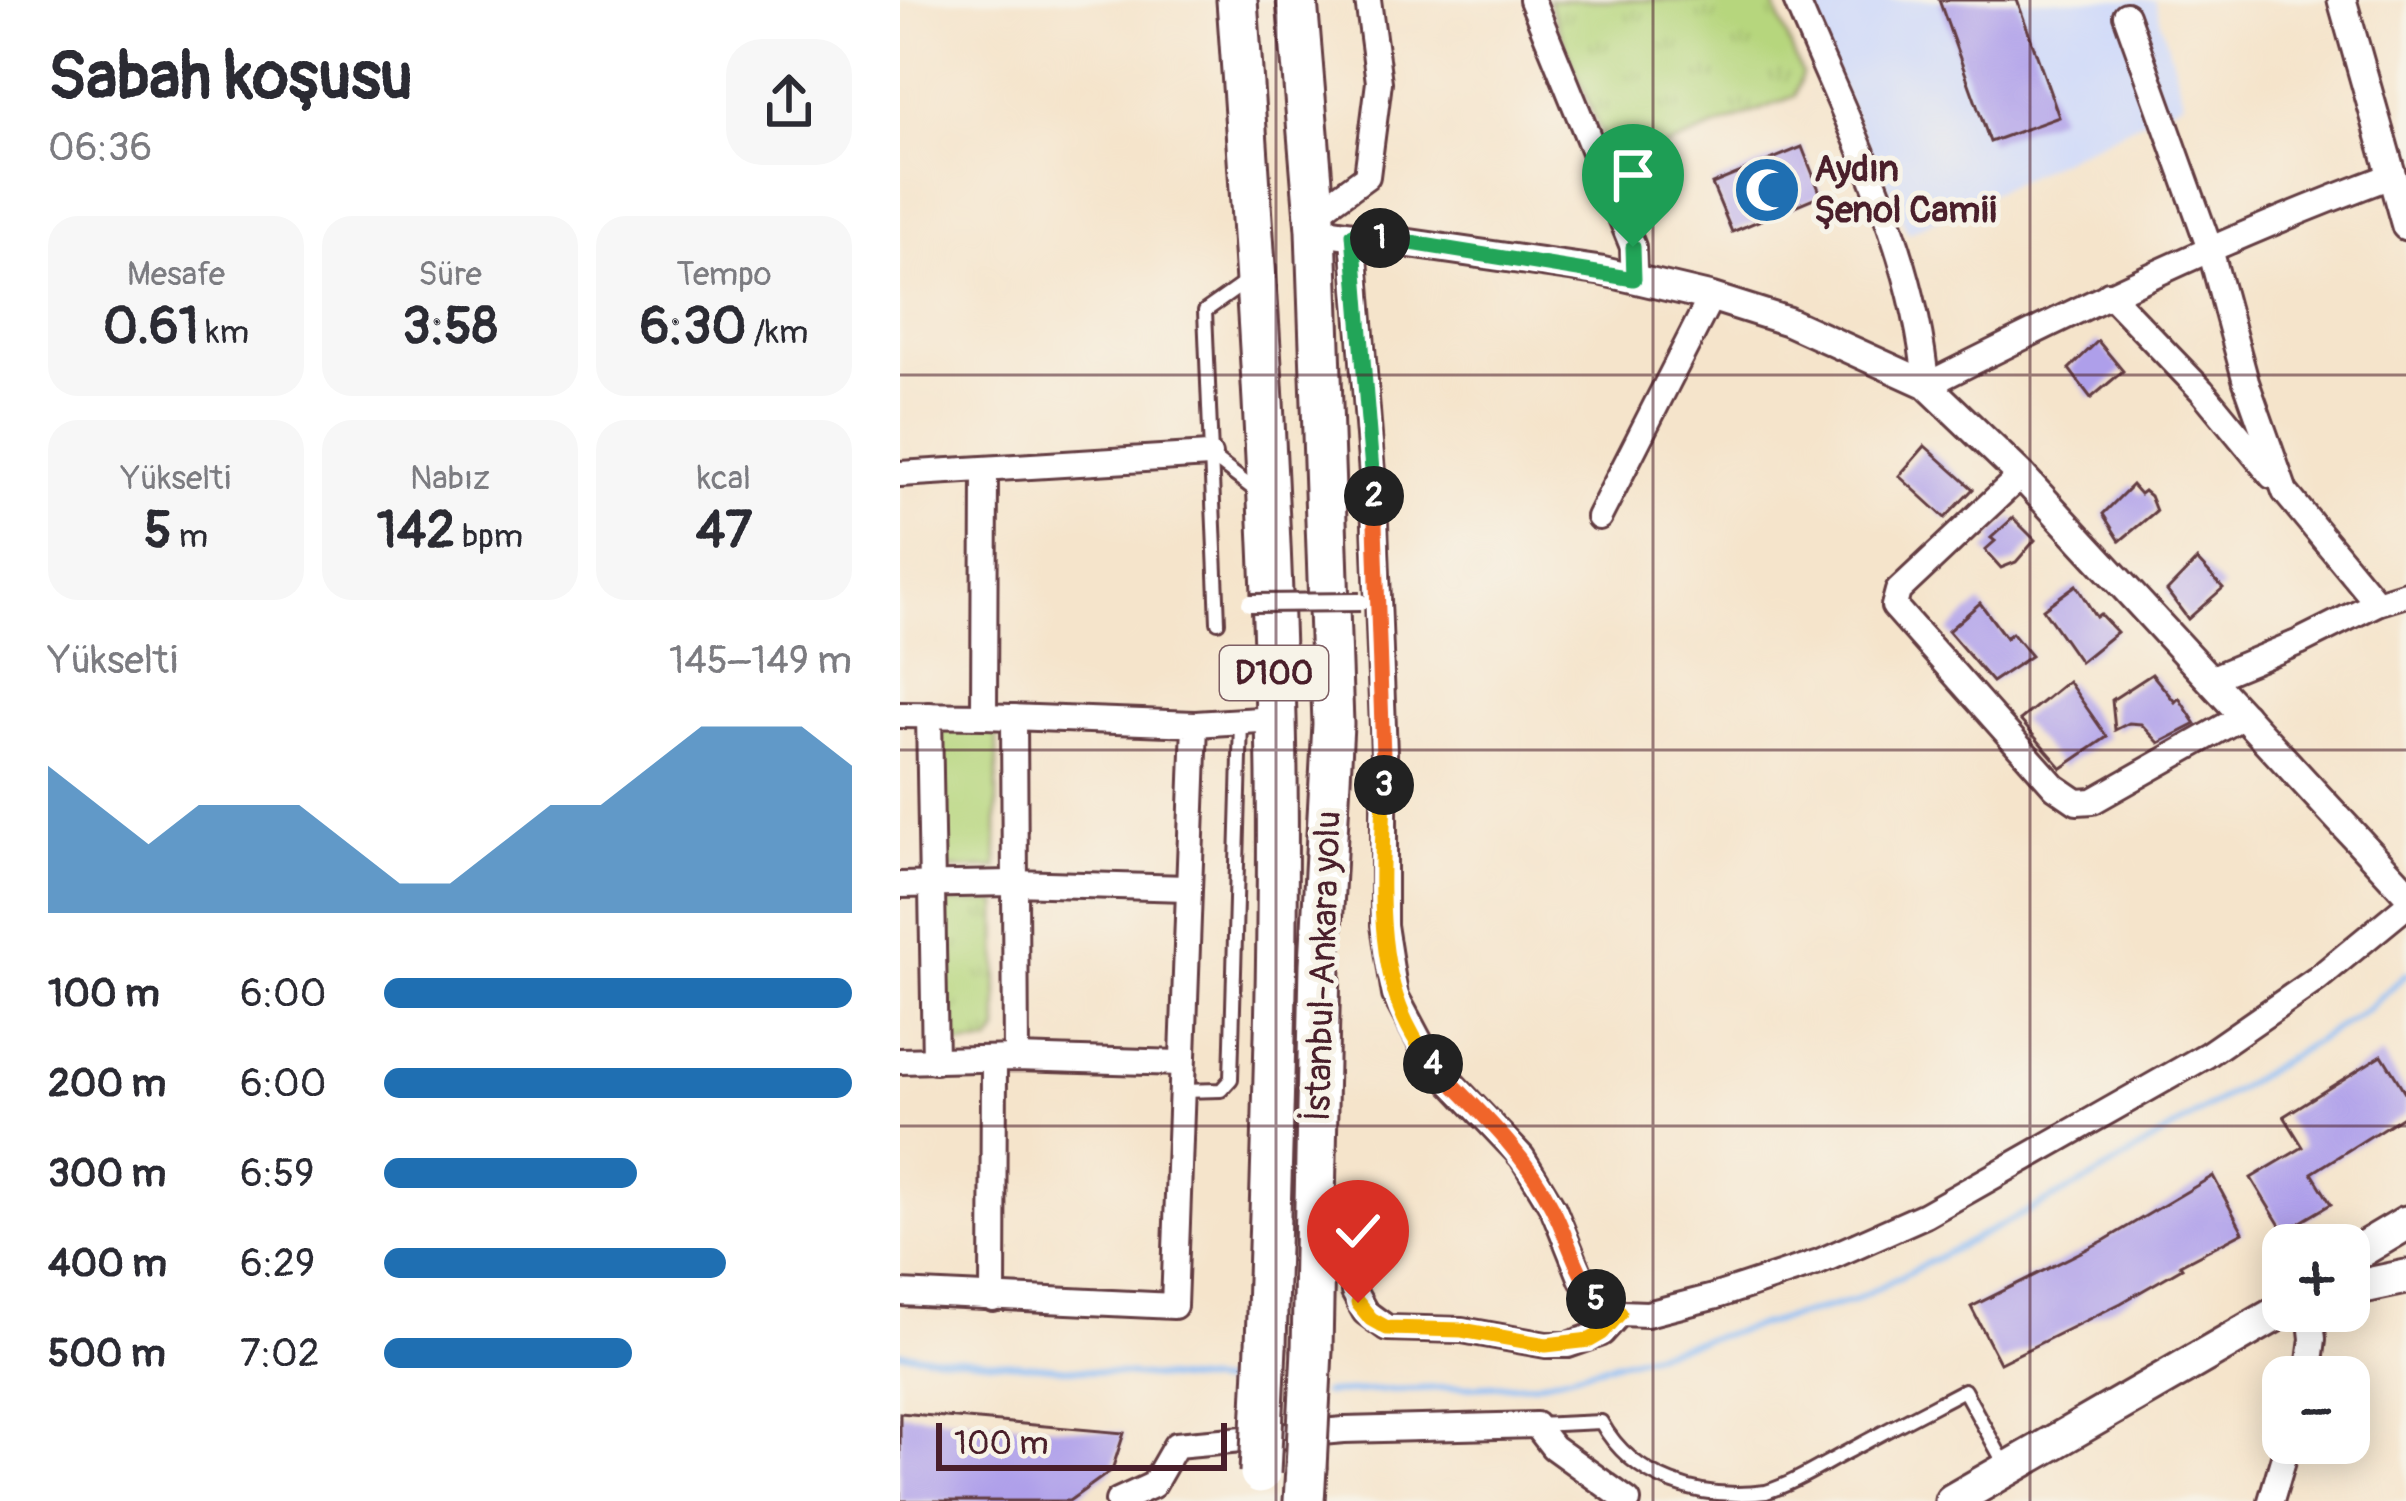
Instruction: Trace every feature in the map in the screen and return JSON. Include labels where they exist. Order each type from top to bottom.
[{"type":"highway","name":"İstanbul-Ankara yolu","points":[[1237,0],[1257,275],[1266,498],[1258,720],[1276,963],[1259,1487]]},
{"type":"highway","name":"İstanbul-Ankara yolu","points":[[1298,0],[1328,226],[1333,724],[1320,964],[1305,1484]]},
{"type":"main road","points":[[2370,1244],[2406,1223]]},
{"type":"main road","points":[[2370,1285],[2406,1277]]},
{"type":"main road","points":[[1952,1501],[2262,1322]]},
{"type":"street","points":[[1368,0],[1379,82],[1366,176],[1328,226],[1374,499],[1384,754],[1384,925],[1395,995],[1429,1059],[1522,1157],[1553,1208],[1582,1280],[1599,1302],[1620,1313],[1647,1314],[1713,1297],[1819,1262],[1925,1214],[2207,1055],[2317,979],[2406,906]]},
{"type":"street","points":[[1532,0],[1633,247],[1634,279]]},
{"type":"street","points":[[1796,0],[1888,224],[1922,334],[1926,384]]},
{"type":"street","points":[[2342,0],[2406,226]]},
{"type":"street","points":[[2126,15],[2210,249],[2246,382],[2285,492]]},
{"type":"street","points":[[1926,384],[2108,294],[2278,218],[2391,176]]},
{"type":"street","points":[[1328,226],[1634,279],[1711,297],[1787,321],[1926,384],[2021,475],[2406,892]]},
{"type":"street","points":[[2108,294],[2201,391],[2377,603]]},
{"type":"street","points":[[1599,517],[1711,297]]},
{"type":"street","points":[[900,474],[1209,455]]},
{"type":"street","points":[[984,716],[985,469]]},
{"type":"street","points":[[2021,475],[1898,591],[1894,606],[2055,788],[2077,802],[2093,801],[2245,715]]},
{"type":"street","points":[[2210,679],[2406,594]]},
{"type":"street","points":[[1250,603],[1360,602]]},
{"type":"street","points":[[900,715],[1195,724],[1258,720]]},
{"type":"street","points":[[929,715],[934,1061]]},
{"type":"street","points":[[993,1299],[1013,883],[1014,717]]},
{"type":"street","points":[[900,1293],[1174,1306],[1195,724]]},
{"type":"street","points":[[900,885],[1187,888]]},
{"type":"street","points":[[900,1061],[1180,1063]]},
{"type":"street","points":[[1357,1198],[1354,1292],[1365,1312],[1387,1328],[1462,1330],[1568,1345],[1602,1333],[1620,1313]]},
{"type":"street","points":[[1118,1501],[1155,1493],[1177,1444],[1344,1430],[1536,1425],[1590,1490],[1628,1501]]},
{"type":"street","points":[[2271,1501],[2282,1464]]},
{"type":"lane","points":[[1218,622],[1205,311],[1257,275]]},
{"type":"lane","points":[[1209,455],[1266,498]]},
{"type":"lane","points":[[1180,1091],[1216,1091],[1231,1079],[1258,720]]},
{"type":"lane","points":[[1536,1425],[1600,1422],[1619,1451],[1654,1479],[1684,1492],[1730,1498],[1784,1485],[1964,1390],[2008,1469]]},
{"type":"shaded area","points":[[1802,0],[2155,0],[2184,101],[1908,233]]},
{"type":"green space","points":[[1548,0],[1772,0],[1802,74],[1795,96],[1630,161],[1612,154],[1602,137]]},
{"type":"green space","points":[[997,729],[997,868],[941,869],[940,730]]},
{"type":"green space","points":[[943,902],[997,902],[998,1032],[990,1043],[945,1045]]},
{"type":"building","points":[[1939,0],[2017,0],[2059,117],[1990,142]]},
{"type":"building","name":"Aydın Şenol Camii","points":[[1802,147],[1821,195],[1732,232],[1712,184]]},
{"type":"building","points":[[2098,341],[2123,371],[2091,398],[2069,369]]},
{"type":"building","points":[[1925,446],[1973,489],[1945,518],[1899,476]]},
{"type":"building","points":[[2132,485],[2150,496],[2156,511],[2120,541],[2103,514]]},
{"type":"building","points":[[2013,518],[2035,540],[2016,562],[2001,568],[1985,550]]},
{"type":"building","points":[[2197,560],[2223,588],[2188,619],[2167,591]]},
{"type":"building","points":[[2076,585],[2096,617],[2100,614],[2117,632],[2080,662],[2043,609]]},
{"type":"building","points":[[1980,603],[2006,638],[2012,633],[2031,656],[1992,682],[1948,631]]},
{"type":"building","points":[[2152,674],[2175,702],[2179,698],[2196,724],[2159,743],[2141,724],[2129,723],[2115,730],[2112,700]]},
{"type":"building","points":[[2068,681],[2107,737],[2062,768],[2020,720]]},
{"type":"building","points":[[2382,1055],[2406,1094],[2406,1114],[2312,1173],[2331,1204],[2297,1224],[2279,1224],[2251,1178],[2303,1147],[2284,1116]]},
{"type":"building","points":[[2213,1176],[2243,1232],[2121,1303],[2000,1363],[1971,1307],[2105,1240]]},
{"type":"building","points":[[900,1413],[1124,1433],[1112,1470],[1069,1501],[900,1501]]},
{"type":"waterway","points":[[1324,1393],[1534,1384],[1853,1301],[2091,1179],[2368,1009],[2406,974]]},
{"type":"waterway","points":[[900,1353],[1251,1386]]},
{"type":"place","name":"Aydın Şenol Camii","points":[[1767,190]]},
{"type":"route","points":[[1358,1303],[1371,1319],[1387,1328],[1462,1330],[1546,1345],[1590,1340],[1620,1313],[1599,1302],[1582,1280],[1553,1208],[1522,1157],[1417,1042],[1388,968],[1374,499],[1353,234],[1634,279],[1633,247]]}]
